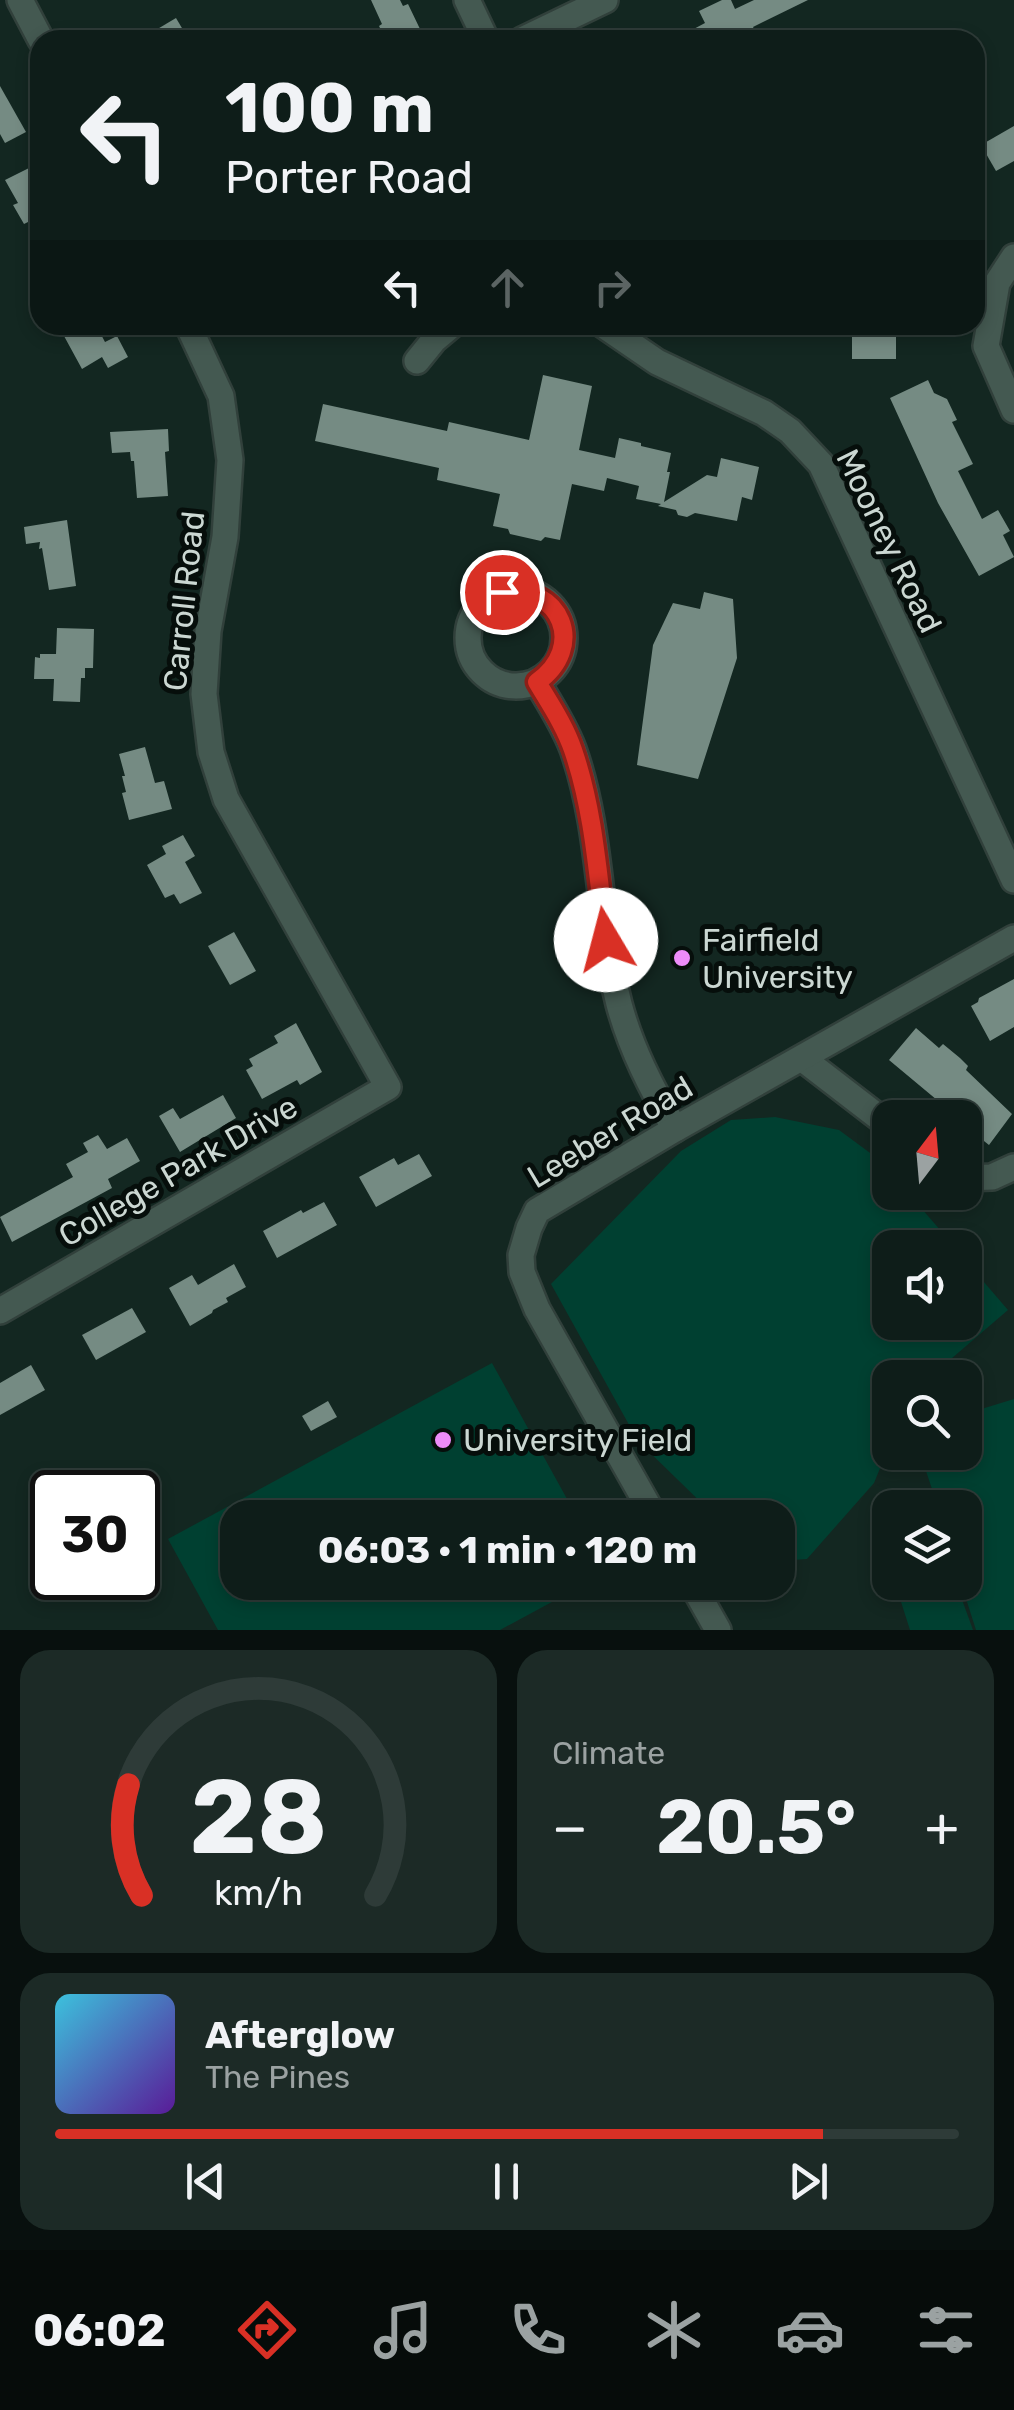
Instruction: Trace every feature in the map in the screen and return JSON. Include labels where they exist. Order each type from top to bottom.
[{"type":"street","points":[[20,0],[36,30]]},
{"type":"street","points":[[466,0],[481,30]]},
{"type":"street","points":[[543,30],[605,0]]},
{"type":"street","points":[[1014,258],[997,283],[986,346],[1014,410]]},
{"type":"street","name":"Carroll Road","points":[[193,335],[222,396],[230,460],[225,536],[208,631],[204,694],[212,752],[226,799],[388,1087]]},
{"type":"street","points":[[417,361],[440,335]]},
{"type":"street","name":"Mooney Road","points":[[618,335],[658,362],[764,412],[790,431],[820,464],[1014,880]]},
{"type":"street","points":[[537,682],[562,724],[581,776],[606,940],[634,1050],[675,1129]]},
{"type":"street","name":"Leeber Road","points":[[644,1500],[537,1310],[522,1272],[520,1255],[537,1211],[1014,938]]},
{"type":"street","points":[[803,1059],[872,1112]]},
{"type":"street","name":"College Park Drive","points":[[0,1311],[388,1087]]},
{"type":"street","points":[[982,1177],[1014,1167]]},
{"type":"street","points":[[701,1600],[718,1630]]},
{"type":"green space","points":[[775,1117],[839,1130],[872,1154],[872,1210],[923,1210],[940,1230],[872,1230],[872,1340],[973,1340],[950,1360],[872,1360],[872,1470],[879,1470],[874,1483],[807,1559],[795,1560],[795,1500],[699,1500],[638,1441],[551,1284],[681,1151],[731,1120]]},
{"type":"green space","points":[[982,1280],[1008,1310],[982,1332]]},
{"type":"green space","name":"University Field","points":[[492,1363],[568,1500],[240,1500]]},
{"type":"green space","points":[[1014,1399],[1014,1630],[976,1630],[966,1600],[982,1600],[982,1490],[932,1490],[926,1470],[982,1470],[982,1409]]},
{"type":"green space","name":"University Field","points":[[220,1511],[220,1600],[556,1600],[500,1630],[218,1630],[168,1539]]},
{"type":"green space","points":[[900,1600],[962,1600],[973,1630],[910,1630]]},
{"type":"building","points":[[371,0],[400,0],[403,6],[408,4],[420,29],[381,30]]},
{"type":"building","points":[[722,0],[731,0],[735,9],[754,0],[808,0],[753,27],[755,30],[692,30],[705,23],[699,11]]},
{"type":"building","points":[[176,18],[183,30],[156,30]]},
{"type":"building","points":[[0,86],[26,132],[5,143],[0,134]]},
{"type":"building","points":[[1014,126],[1014,161],[996,171],[985,152],[985,143]]},
{"type":"building","points":[[30,168],[30,221],[24,224],[5,180]]},
{"type":"building","points":[[63,335],[101,335],[105,342],[117,336],[128,357],[108,368],[102,357],[82,369]]},
{"type":"building","points":[[852,335],[896,335],[896,359],[852,359]]},
{"type":"building","points":[[543,375],[592,386],[579,450],[615,458],[619,438],[671,453],[664,502],[707,475],[717,477],[721,458],[759,467],[752,500],[742,497],[737,521],[695,513],[687,517],[658,506],[661,504],[636,499],[639,486],[607,478],[604,491],[572,484],[560,540],[545,537],[541,541],[493,526],[500,494],[437,480],[439,468],[315,441],[323,404],[447,431],[449,422],[529,440]]},
{"type":"building","points":[[928,380],[934,393],[947,399],[957,420],[952,422],[973,464],[958,471],[982,519],[998,510],[1010,531],[1003,535],[1014,557],[979,576],[938,503],[890,398]]},
{"type":"building","points":[[168,429],[168,496],[137,498],[134,461],[130,452],[112,453],[110,432]]},
{"type":"building","points":[[67,520],[76,586],[49,590],[40,542],[26,544],[24,527]]},
{"type":"building","points":[[704,592],[733,599],[737,658],[698,779],[637,765],[653,645],[673,603],[700,609]]},
{"type":"building","points":[[57,628],[94,629],[93,668],[85,668],[85,678],[81,678],[80,702],[53,701],[54,679],[34,679],[35,657],[56,654]]},
{"type":"building","points":[[145,747],[155,783],[164,781],[172,809],[129,820],[119,754]]},
{"type":"building","points":[[183,835],[195,856],[185,862],[202,893],[180,904],[174,894],[165,898],[147,865],[166,854],[162,846]]},
{"type":"building","points":[[234,932],[256,971],[230,985],[208,946]]},
{"type":"building","points":[[1014,979],[1014,1027],[990,1041],[971,1006]]},
{"type":"building","points":[[296,1023],[322,1072],[262,1099],[246,1070],[253,1066],[249,1059],[278,1043],[274,1036]]},
{"type":"building","points":[[916,1028],[939,1048],[943,1044],[960,1058],[968,1066],[966,1070],[1012,1114],[989,1145],[982,1139],[982,1100],[937,1100],[889,1060]]},
{"type":"building","points":[[223,1095],[236,1118],[180,1152],[159,1116],[173,1108],[180,1119]]},
{"type":"building","points":[[98,1135],[107,1149],[127,1138],[140,1161],[108,1179],[112,1188],[12,1242],[0,1217],[73,1177],[66,1164],[88,1152],[83,1143]]},
{"type":"building","points":[[419,1154],[432,1176],[376,1207],[359,1177],[394,1158],[398,1165]]},
{"type":"building","points":[[324,1202],[337,1225],[277,1258],[263,1231]]},
{"type":"building","points":[[234,1264],[246,1287],[190,1326],[169,1288],[192,1275],[198,1285]]},
{"type":"building","points":[[132,1308],[146,1332],[96,1360],[82,1335]]},
{"type":"building","points":[[31,1365],[45,1390],[0,1415],[0,1383]]},
{"type":"building","points":[[328,1401],[337,1417],[311,1431],[302,1416]]},
{"type":"place","name":"Fairfield University","points":[[682,958]]},
{"type":"place","name":"University Field","points":[[443,1440]]},
{"type":"route","points":[[502,592],[517,590],[547,602],[563,628],[559,660],[537,682],[562,724],[581,776],[606,940]]}]
